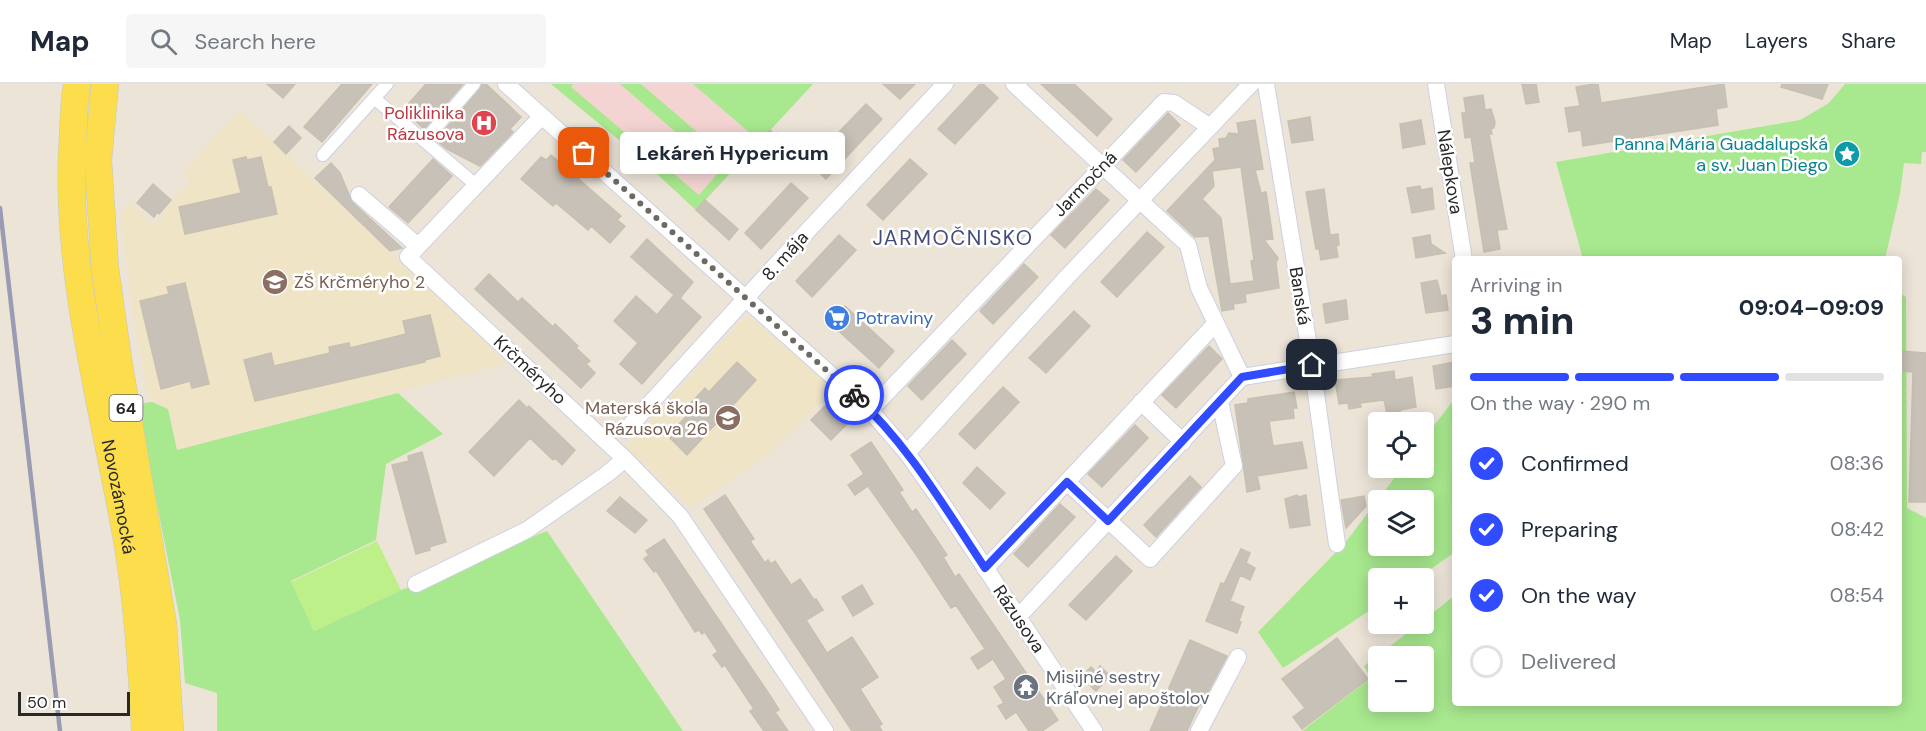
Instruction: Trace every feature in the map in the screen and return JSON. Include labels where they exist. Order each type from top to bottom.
[{"type":"main road","name":"Novozámocká","points":[[77,84],[71,200],[76,261],[128,547],[137,609],[145,731]]},
{"type":"main road","name":"Novozámocká","points":[[105,84],[98,160],[105,268],[118,359],[163,624],[170,731]]},
{"type":"street","points":[[323,155],[387,84]]},
{"type":"street","points":[[424,141],[474,84]]},
{"type":"street","name":"Rázusova","points":[[506,84],[869,409],[907,453],[1094,731]]},
{"type":"street","name":"8. mája","points":[[626,430],[945,84]]},
{"type":"street","points":[[1014,84],[1188,245],[1199,288],[1242,377]]},
{"type":"street","points":[[907,453],[1066,277],[1251,84]]},
{"type":"street","name":"Banská","points":[[1266,84],[1312,365],[1337,544]]},
{"type":"street","name":"Nálepkova","points":[[1436,84],[1463,256]]},
{"type":"street","points":[[374,98],[476,185]]},
{"type":"street","name":"Jarmočná","points":[[869,409],[1164,102],[1174,103],[1210,127]]},
{"type":"street","points":[[359,195],[418,246],[542,116]]},
{"type":"street","name":"Krčméryho","points":[[418,246],[408,257],[625,459],[680,516],[825,731]]},
{"type":"street","points":[[985,568],[1216,323]]},
{"type":"street","points":[[1018,617],[1242,377],[1452,344]]},
{"type":"street","points":[[1142,402],[1183,442]]},
{"type":"street","points":[[1067,482],[1150,559],[1234,466],[1220,402]]},
{"type":"street","points":[[416,584],[527,530],[625,459]]},
{"type":"street","points":[[1199,731],[1238,657]]},
{"type":"shaded area","points":[[551,84],[813,84],[696,210],[630,149]]},
{"type":"shaded area","name":"ZŠ Krčméryho 2","points":[[239,110],[507,363],[177,450],[168,409],[152,401],[147,390],[131,301],[121,219],[123,210],[129,203],[154,225],[190,181],[183,174]]},
{"type":"shaded area","name":"Materská škola Rázusova 26","points":[[747,315],[834,389],[771,451],[691,508],[626,447]]},
{"type":"green space","points":[[551,84],[573,84],[571,87],[699,195],[751,134],[693,84],[813,84],[696,210],[630,149]]},
{"type":"green space","points":[[620,84],[641,84],[717,149],[725,143],[702,168],[707,159]]},
{"type":"green space","points":[[1845,84],[1926,84],[1926,152],[1922,152],[1921,164],[1904,163],[1900,194],[1886,256],[1582,256],[1556,162],[1800,120],[1829,103]]},
{"type":"green space","points":[[1902,295],[1906,297],[1907,508],[1926,518],[1926,731],[1302,731],[1368,680],[1368,712],[1434,712],[1434,646],[1390,646],[1406,634],[1434,634],[1434,612],[1452,597],[1452,706],[1902,706]]},
{"type":"green space","points":[[398,393],[443,434],[386,464],[376,540],[291,581],[314,631],[401,590],[547,531],[683,731],[217,731],[217,693],[185,683],[180,620],[137,404],[152,402],[168,409],[177,450]]},
{"type":"green space","points":[[1452,402],[1452,554],[1432,568],[1368,568],[1368,612],[1283,668],[1258,632],[1345,543],[1368,513],[1368,556],[1434,556],[1434,490],[1385,490],[1394,478],[1434,478],[1434,426]]},
{"type":"green space","points":[[377,541],[401,590],[314,631],[291,582]]},
{"type":"building","points":[[267,84],[295,84],[283,98]]},
{"type":"building","points":[[342,84],[372,84],[322,142],[304,127]]},
{"type":"building","points":[[426,84],[463,84],[424,129],[403,110]]},
{"type":"building","name":"Poliklinika Rázusova","points":[[482,84],[486,84],[521,117],[510,129],[513,132],[480,166],[447,149],[436,140]]},
{"type":"building","points":[[883,84],[915,84],[900,99]]},
{"type":"building","points":[[980,84],[983,84],[998,98],[955,144],[938,129]]},
{"type":"building","points":[[1041,84],[1074,84],[1112,119],[1097,136]]},
{"type":"building","points":[[1522,84],[1536,84],[1539,102],[1526,104]]},
{"type":"building","points":[[1598,84],[1601,103],[1724,84],[1727,107],[1716,109],[1718,125],[1583,146],[1581,130],[1569,132],[1565,108],[1580,106],[1576,87]]},
{"type":"building","points":[[1782,84],[1828,84],[1822,99],[1781,87]]},
{"type":"building","points":[[1483,95],[1485,110],[1491,109],[1495,122],[1494,128],[1491,129],[1492,134],[1489,134],[1507,229],[1497,230],[1500,249],[1484,252],[1470,163],[1475,163],[1471,137],[1465,138],[1462,113],[1466,113],[1464,98]]},
{"type":"building","points":[[866,104],[882,119],[826,179],[809,163]]},
{"type":"building","points":[[1168,113],[1180,125],[1136,172],[1123,160]]},
{"type":"building","points":[[1310,117],[1313,140],[1292,143],[1288,121]]},
{"type":"building","points":[[1255,120],[1263,169],[1255,170],[1261,193],[1266,192],[1273,239],[1264,240],[1278,258],[1276,263],[1279,288],[1245,294],[1246,302],[1233,304],[1234,309],[1222,311],[1209,236],[1195,237],[1167,211],[1215,160],[1213,149],[1220,147],[1219,139],[1226,138],[1229,133],[1239,134],[1237,123]],"holes":[[[1241,167],[1254,260],[1251,261],[1254,281],[1230,284],[1221,218],[1202,199],[1214,186],[1212,171]]]},
{"type":"building","points":[[1421,120],[1425,144],[1403,148],[1400,124]]},
{"type":"building","points":[[289,126],[301,138],[286,154],[274,142]]},
{"type":"building","points":[[770,130],[779,138],[750,171],[741,162]]},
{"type":"building","points":[[551,155],[621,216],[617,220],[625,226],[610,243],[591,226],[588,230],[556,203],[553,206],[521,179],[541,157],[546,160]]},
{"type":"building","points":[[246,157],[247,160],[261,157],[277,214],[185,234],[179,207],[241,193],[233,160]]},
{"type":"building","points":[[433,159],[452,176],[408,223],[389,207]]},
{"type":"building","points":[[910,159],[927,174],[883,220],[867,205]]},
{"type":"building","points":[[331,163],[340,173],[352,202],[402,248],[390,251],[315,178]]},
{"type":"building","points":[[791,183],[808,198],[761,249],[745,233]]},
{"type":"building","points":[[153,184],[171,200],[154,217],[137,203]]},
{"type":"building","points":[[1420,186],[1421,190],[1432,188],[1434,209],[1412,213],[1407,188]]},
{"type":"building","points":[[1096,189],[1109,200],[1065,248],[1051,235]]},
{"type":"building","points":[[1324,189],[1330,235],[1338,234],[1339,245],[1336,246],[1338,257],[1321,260],[1319,249],[1316,249],[1306,192]]},
{"type":"building","points":[[705,200],[738,229],[729,240],[696,210]]},
{"type":"building","points":[[1147,232],[1164,247],[1117,297],[1101,282]]},
{"type":"building","points":[[839,235],[856,250],[812,297],[796,281]]},
{"type":"building","points":[[1430,235],[1431,244],[1445,253],[1416,258],[1413,238]]},
{"type":"building","points":[[647,239],[693,282],[680,298],[701,317],[642,384],[620,364],[638,343],[614,321],[636,296],[657,315],[674,295],[631,257]]},
{"type":"building","points":[[1024,264],[1038,277],[993,324],[980,311]]},
{"type":"building","points":[[489,274],[518,302],[522,298],[553,327],[555,324],[578,346],[576,348],[590,361],[586,364],[595,373],[581,388],[475,289]]},
{"type":"building","points":[[1437,280],[1441,296],[1446,295],[1448,310],[1426,313],[1421,283]]},
{"type":"building","points":[[185,283],[209,384],[192,388],[190,381],[161,389],[140,301],[169,294],[167,287]]},
{"type":"building","points":[[1346,300],[1348,319],[1326,323],[1323,304]]},
{"type":"building","points":[[845,306],[894,351],[879,368],[830,323]]},
{"type":"building","points":[[1074,311],[1090,326],[1046,373],[1029,358]]},
{"type":"building","points":[[430,315],[440,356],[425,360],[425,362],[255,401],[244,360],[271,353],[274,366],[330,353],[329,347],[349,343],[350,348],[406,334],[403,321]]},
{"type":"building","points":[[952,340],[966,354],[922,400],[908,386]]},
{"type":"building","points":[[1209,346],[1222,359],[1176,408],[1162,395]]},
{"type":"building","points":[[1902,351],[1926,353],[1926,502],[1909,502],[1913,372],[1902,371]]},
{"type":"building","points":[[737,362],[756,380],[687,455],[668,436],[695,407],[691,403],[705,388],[709,392]]},
{"type":"building","points":[[1452,363],[1452,386],[1436,389],[1433,366]]},
{"type":"building","points":[[1394,371],[1395,380],[1412,377],[1416,407],[1400,410],[1400,412],[1387,412],[1384,400],[1360,403],[1361,407],[1349,409],[1348,403],[1339,404],[1335,380],[1373,377],[1372,374]]},
{"type":"building","points":[[1003,387],[1019,402],[975,449],[959,434]]},
{"type":"building","points":[[1294,392],[1297,408],[1293,408],[1294,418],[1269,421],[1273,446],[1302,442],[1307,468],[1257,476],[1260,489],[1247,492],[1235,405],[1248,403],[1248,399]]},
{"type":"building","points":[[519,400],[527,408],[529,406],[575,450],[562,465],[555,458],[553,460],[530,438],[494,476],[469,452]]},
{"type":"building","points":[[828,403],[848,423],[831,440],[811,420]]},
{"type":"building","points":[[1135,425],[1148,438],[1102,487],[1088,474]]},
{"type":"building","points":[[871,442],[903,490],[899,492],[912,512],[916,509],[947,555],[943,557],[955,577],[959,574],[1058,720],[1042,731],[1029,731],[1016,712],[1006,719],[998,706],[1004,703],[994,687],[1006,679],[993,659],[978,669],[971,658],[985,649],[956,605],[951,608],[868,486],[855,495],[848,485],[864,474],[851,455]]},
{"type":"building","points":[[422,452],[446,542],[416,554],[392,465],[409,461],[408,456]]},
{"type":"building","points":[[977,467],[1005,493],[990,509],[963,483]]},
{"type":"building","points":[[1190,476],[1201,487],[1156,537],[1144,525]]},
{"type":"building","points":[[725,495],[754,539],[750,541],[765,563],[768,560],[771,564],[775,561],[791,585],[800,579],[814,600],[816,599],[823,610],[806,620],[827,653],[852,637],[878,677],[860,689],[882,724],[879,726],[882,731],[852,731],[704,509]]},
{"type":"building","points":[[1297,495],[1299,497],[1306,495],[1310,525],[1290,528],[1285,499]]},
{"type":"building","points":[[1364,496],[1366,506],[1346,528],[1341,500]]},
{"type":"building","points":[[620,497],[647,520],[635,533],[607,511]]},
{"type":"building","points":[[1060,504],[1075,517],[1028,567],[1014,554]]},
{"type":"building","points":[[664,539],[771,697],[779,710],[775,712],[788,731],[764,731],[750,711],[754,709],[725,665],[722,667],[713,655],[718,652],[705,632],[702,634],[699,630],[695,632],[656,570],[654,572],[644,559],[649,555],[646,551]]},
{"type":"building","points":[[1241,549],[1250,553],[1246,563],[1255,568],[1250,580],[1240,575],[1230,601],[1244,607],[1237,633],[1206,621],[1221,583],[1224,584]]},
{"type":"building","points":[[1116,556],[1132,571],[1086,620],[1069,605]]},
{"type":"building","points":[[862,585],[873,604],[853,616],[842,597]]},
{"type":"building","points":[[1337,638],[1368,679],[1302,729],[1293,717],[1305,708],[1282,679]]},
{"type":"building","points":[[1190,640],[1227,656],[1187,731],[1150,731]]},
{"type":"building","points":[[1100,666],[1110,676],[1096,691],[1081,677],[1091,667],[1096,672]]},
{"type":"railway","points":[[0,208],[60,731]]},
{"type":"way so far","points":[[584,153],[854,395]]},
{"type":"place","name":"Poliklinika Rázusova","points":[[484,123]]},
{"type":"place","name":"Lekáreň Hypericum","points":[[584,153]]},
{"type":"place","name":"Panna Mária Guadalupská a sv. Juan Diego","points":[[1847,154]]},
{"type":"place","name":"ZŠ Krčméryho 2","points":[[275,282]]},
{"type":"place","name":"Potraviny","points":[[837,318]]},
{"type":"place","name":"Materská škola Rázusova 26","points":[[728,418]]},
{"type":"place","name":"Misijné sestry Kráľovnej apoštolov","points":[[1026,687]]},
{"type":"district","name":"JARMOČNISKO","points":[[953,238]]},
{"type":"route","points":[[854,395],[907,453],[985,568],[1067,482],[1108,521],[1242,377],[1312,365]]}]
